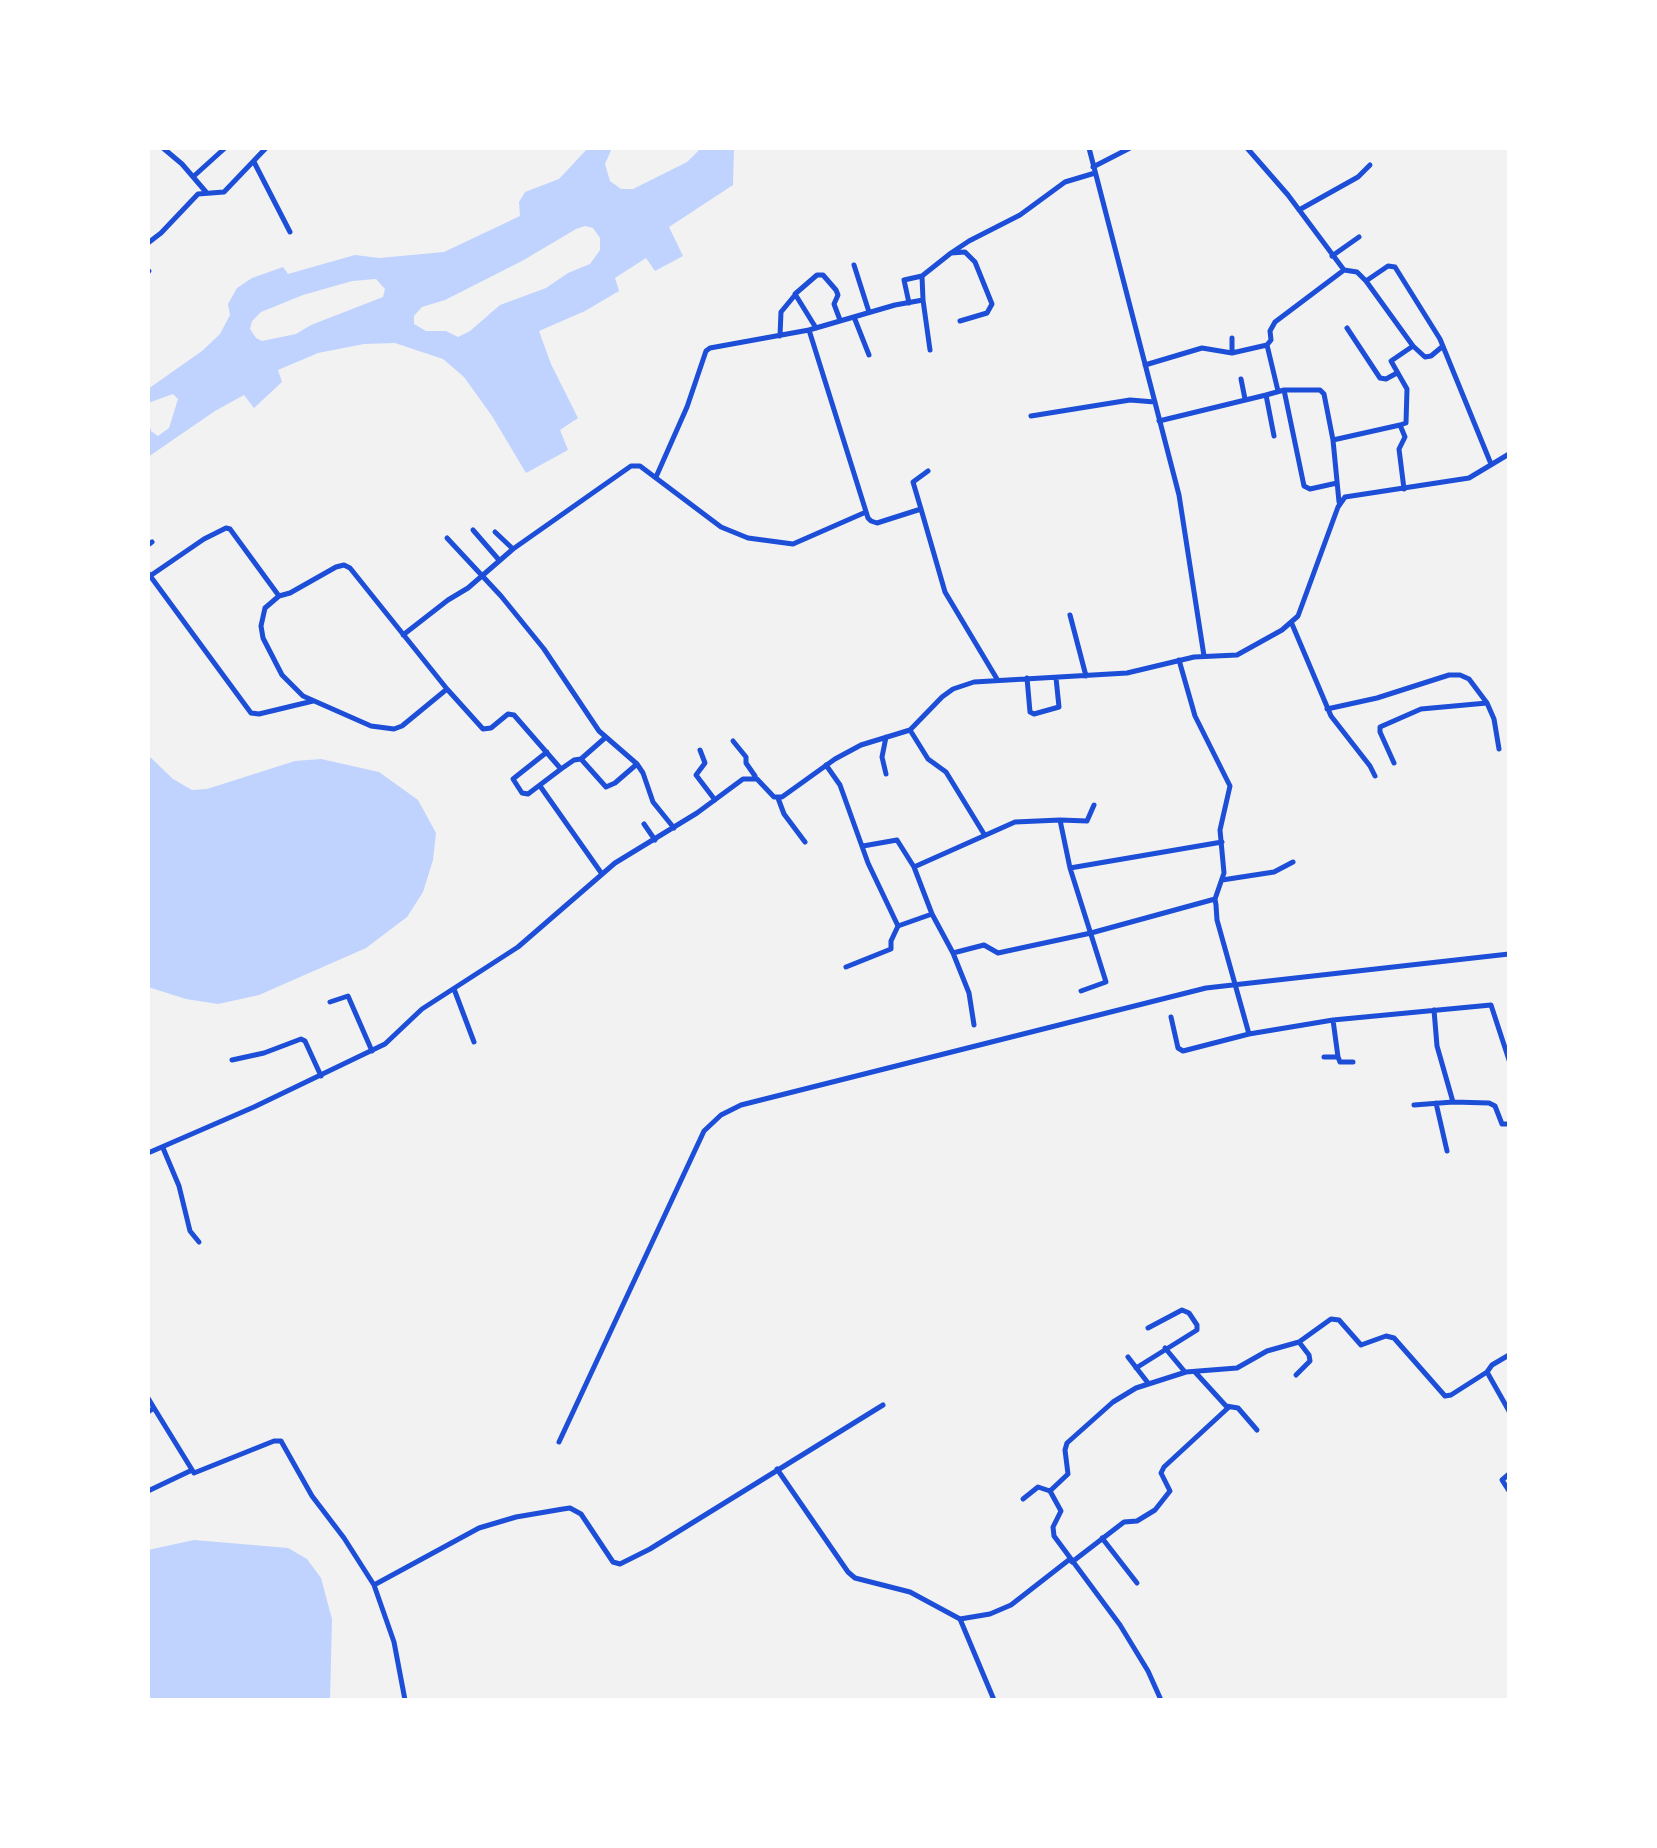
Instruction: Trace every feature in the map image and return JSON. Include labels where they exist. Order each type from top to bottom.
[{"type":"street","points":[[163,148],[194,176],[207,193]]},
{"type":"street","points":[[194,176],[225,148]]},
{"type":"street","points":[[148,243],[194,197],[224,192],[266,148]]},
{"type":"street","points":[[1089,148],[1181,503],[1204,656]]},
{"type":"street","points":[[909,303],[904,280],[922,276],[969,241],[1016,217],[1065,182],[1094,170],[1130,148]]},
{"type":"street","points":[[1247,148],[1344,270],[1357,272],[1366,281],[1413,346],[1425,357],[1443,346]]},
{"type":"street","points":[[254,161],[290,232]]},
{"type":"street","points":[[1299,210],[1358,177],[1370,165]]},
{"type":"street","points":[[1332,256],[1359,237]]},
{"type":"street","points":[[951,253],[965,252],[971,256],[992,304],[987,313],[960,321]]},
{"type":"street","points":[[854,265],[869,312]]},
{"type":"street","points":[[1366,281],[1388,266],[1395,267],[1443,346],[1491,464]]},
{"type":"street","points":[[1145,365],[1202,348],[1232,353],[1267,345],[1275,322],[1344,270]]},
{"type":"street","points":[[780,336],[781,312],[812,278],[823,275],[838,295],[834,304],[840,320]]},
{"type":"street","points":[[922,276],[930,350]]},
{"type":"street","points":[[795,294],[813,329],[871,521],[877,523],[921,509]]},
{"type":"street","points":[[656,477],[687,407],[706,351],[813,329],[923,300]]},
{"type":"street","points":[[854,317],[869,355]]},
{"type":"street","points":[[1347,328],[1380,378],[1386,379],[1397,373]]},
{"type":"street","points":[[1232,338],[1232,353]]},
{"type":"street","points":[[1267,345],[1304,486],[1310,489],[1337,483]]},
{"type":"street","points":[[1333,440],[1406,423],[1407,389],[1391,361],[1413,346]]},
{"type":"street","points":[[1241,379],[1245,399]]},
{"type":"street","points":[[778,798],[861,745],[910,730],[953,689],[997,679],[1127,673],[1179,660],[1237,655],[1292,624],[1303,608],[1339,503],[1333,440],[1323,391],[1299,388],[1281,390],[1159,421]]},
{"type":"street","points":[[1266,395],[1274,436]]},
{"type":"street","points":[[1031,416],[1130,400],[1155,402]]},
{"type":"street","points":[[1400,425],[1405,437],[1399,449],[1404,489]]},
{"type":"street","points":[[1339,503],[1350,496],[1469,478],[1509,454]]},
{"type":"street","points":[[403,635],[482,577],[513,549],[631,466],[640,466],[721,527],[748,538],[793,544],[866,512]]},
{"type":"street","points":[[928,471],[913,482],[945,592],[997,679]]},
{"type":"street","points":[[279,596],[232,531],[226,528],[149,575],[251,713],[259,714],[314,701]]},
{"type":"street","points":[[473,530],[499,560]]},
{"type":"street","points":[[495,532],[513,549]]},
{"type":"street","points":[[447,538],[501,596],[544,649],[591,720],[637,764],[653,802],[674,828]]},
{"type":"street","points":[[447,689],[402,726],[394,729],[371,726],[314,701],[291,687],[270,657],[261,626],[265,608],[279,596],[344,565],[350,568],[483,729],[491,728],[508,714],[514,715],[561,769]]},
{"type":"street","points":[[1070,615],[1086,676]]},
{"type":"street","points":[[1292,624],[1327,709],[1375,776]]},
{"type":"street","points":[[1179,660],[1195,716],[1230,786],[1220,830],[1224,867],[1215,899],[1217,920],[1249,1034]]},
{"type":"street","points":[[1327,709],[1377,698],[1449,675],[1460,675],[1469,679],[1487,703],[1494,719],[1499,749]]},
{"type":"street","points":[[1027,678],[1030,712],[1034,714],[1059,707],[1056,677]]},
{"type":"street","points":[[1394,763],[1380,727],[1421,709],[1487,703]]},
{"type":"street","points":[[910,730],[928,759],[946,772],[984,834]]},
{"type":"street","points":[[547,752],[513,779],[525,795],[574,760],[581,759],[606,737]]},
{"type":"street","points":[[886,737],[882,757],[886,774]]},
{"type":"street","points":[[733,741],[746,757],[746,763],[757,779],[778,798],[784,814],[805,842]]},
{"type":"street","points":[[700,750],[705,763],[696,775],[715,800]]},
{"type":"street","points":[[581,759],[606,787],[637,764]]},
{"type":"street","points":[[826,765],[840,785],[868,863],[898,926]]},
{"type":"street","points":[[148,1153],[372,1051],[392,1038],[422,1009],[518,947],[602,874],[743,779],[757,779]]},
{"type":"street","points":[[540,786],[602,874]]},
{"type":"street","points":[[914,867],[1015,822],[1087,821],[1094,805]]},
{"type":"street","points":[[1060,820],[1070,868],[1106,982],[1081,991]]},
{"type":"street","points":[[644,824],[655,840]]},
{"type":"street","points":[[863,846],[897,840],[914,867],[969,993],[974,1025]]},
{"type":"street","points":[[1070,868],[1222,842]]},
{"type":"street","points":[[1222,880],[1274,872],[1293,862]]},
{"type":"street","points":[[953,953],[984,945],[998,953],[1091,933],[1215,899]]},
{"type":"street","points":[[846,967],[891,949],[898,926],[932,914]]},
{"type":"street","points":[[559,1442],[704,1131],[721,1115],[741,1105],[1206,988],[1509,954]]},
{"type":"street","points":[[454,989],[474,1042]]},
{"type":"street","points":[[330,1002],[348,996],[372,1051]]},
{"type":"street","points":[[1171,1017],[1180,1050],[1210,1046],[1249,1034],[1333,1020],[1491,1005],[1509,1060]]},
{"type":"street","points":[[1434,1010],[1437,1046],[1453,1102]]},
{"type":"street","points":[[1333,1020],[1340,1062],[1353,1062]]},
{"type":"street","points":[[232,1060],[264,1053],[301,1039],[305,1041],[321,1076]]},
{"type":"street","points":[[1324,1057],[1338,1057]]},
{"type":"street","points":[[1436,1103],[1447,1151]]},
{"type":"street","points":[[1414,1105],[1489,1103],[1495,1106],[1502,1124],[1509,1124]]},
{"type":"street","points":[[163,1148],[179,1186],[190,1231],[199,1242]]},
{"type":"street","points":[[1136,1368],[1197,1330],[1197,1325],[1189,1313],[1182,1310],[1148,1328]]},
{"type":"street","points":[[1050,1491],[1068,1474],[1067,1443],[1113,1402],[1148,1383],[1186,1372],[1237,1368],[1267,1351],[1299,1342],[1336,1318],[1361,1345],[1390,1336],[1445,1396],[1487,1372],[1492,1365],[1509,1355]]},
{"type":"street","points":[[1296,1375],[1310,1361],[1299,1342]]},
{"type":"street","points":[[1165,1348],[1186,1372]]},
{"type":"street","points":[[1128,1357],[1148,1383]]},
{"type":"street","points":[[1195,1372],[1208,1389],[1229,1407],[1238,1408],[1257,1430]]},
{"type":"street","points":[[1487,1372],[1509,1411]]},
{"type":"street","points":[[148,1398],[191,1471]]},
{"type":"street","points":[[374,1585],[479,1528],[516,1517],[570,1508],[581,1514],[613,1562],[620,1564],[650,1549],[883,1405]]},
{"type":"street","points":[[777,1469],[855,1578],[910,1592],[960,1619],[990,1614],[1011,1605],[1124,1522],[1137,1521],[1155,1510],[1170,1491],[1162,1475],[1164,1467],[1229,1407]]},
{"type":"street","points":[[148,1412],[154,1408]]},
{"type":"street","points":[[148,1491],[191,1471],[198,1473],[274,1441],[281,1441],[312,1496],[374,1585],[394,1642],[405,1700]]},
{"type":"street","points":[[1509,1474],[1502,1480],[1509,1491]]},
{"type":"street","points":[[1023,1499],[1038,1487],[1050,1491],[1061,1511],[1052,1532],[1120,1625],[1148,1671],[1161,1700]]},
{"type":"street","points":[[1102,1538],[1137,1583]]},
{"type":"street","points":[[960,1619],[994,1700]]},
{"type":"water","points":[[588,148],[612,148],[605,164],[610,181],[621,189],[633,189],[687,162],[701,148],[734,148],[733,185],[669,227],[683,256],[655,271],[646,258],[615,278],[619,291],[585,311],[539,331],[551,364],[578,418],[560,430],[568,450],[526,473],[464,377],[443,359],[395,343],[364,344],[318,353],[278,370],[282,382],[254,408],[244,395],[148,457],[148,419],[151,431],[158,436],[169,428],[178,399],[173,394],[148,403],[148,389],[202,351],[220,334],[230,315],[228,304],[237,288],[252,278],[283,267],[288,274],[355,255],[379,258],[444,252],[520,216],[519,202],[525,192],[559,179]],"holes":[[[585,226],[593,228],[600,238],[600,250],[590,264],[568,273],[546,288],[500,305],[470,331],[458,337],[446,331],[426,331],[414,324],[414,316],[422,307],[445,300]],[[376,279],[385,289],[383,297],[311,325],[296,334],[262,341],[250,329],[252,321],[261,312],[303,295],[352,281]]]},
{"type":"water","points":[[148,755],[173,779],[192,790],[207,789],[295,761],[321,759],[379,772],[418,800],[436,833],[433,860],[423,892],[407,917],[366,948],[259,995],[218,1004],[186,999],[148,987]]},
{"type":"water","points":[[194,1540],[288,1548],[307,1559],[321,1578],[332,1619],[330,1700],[148,1700],[148,1550]]}]
